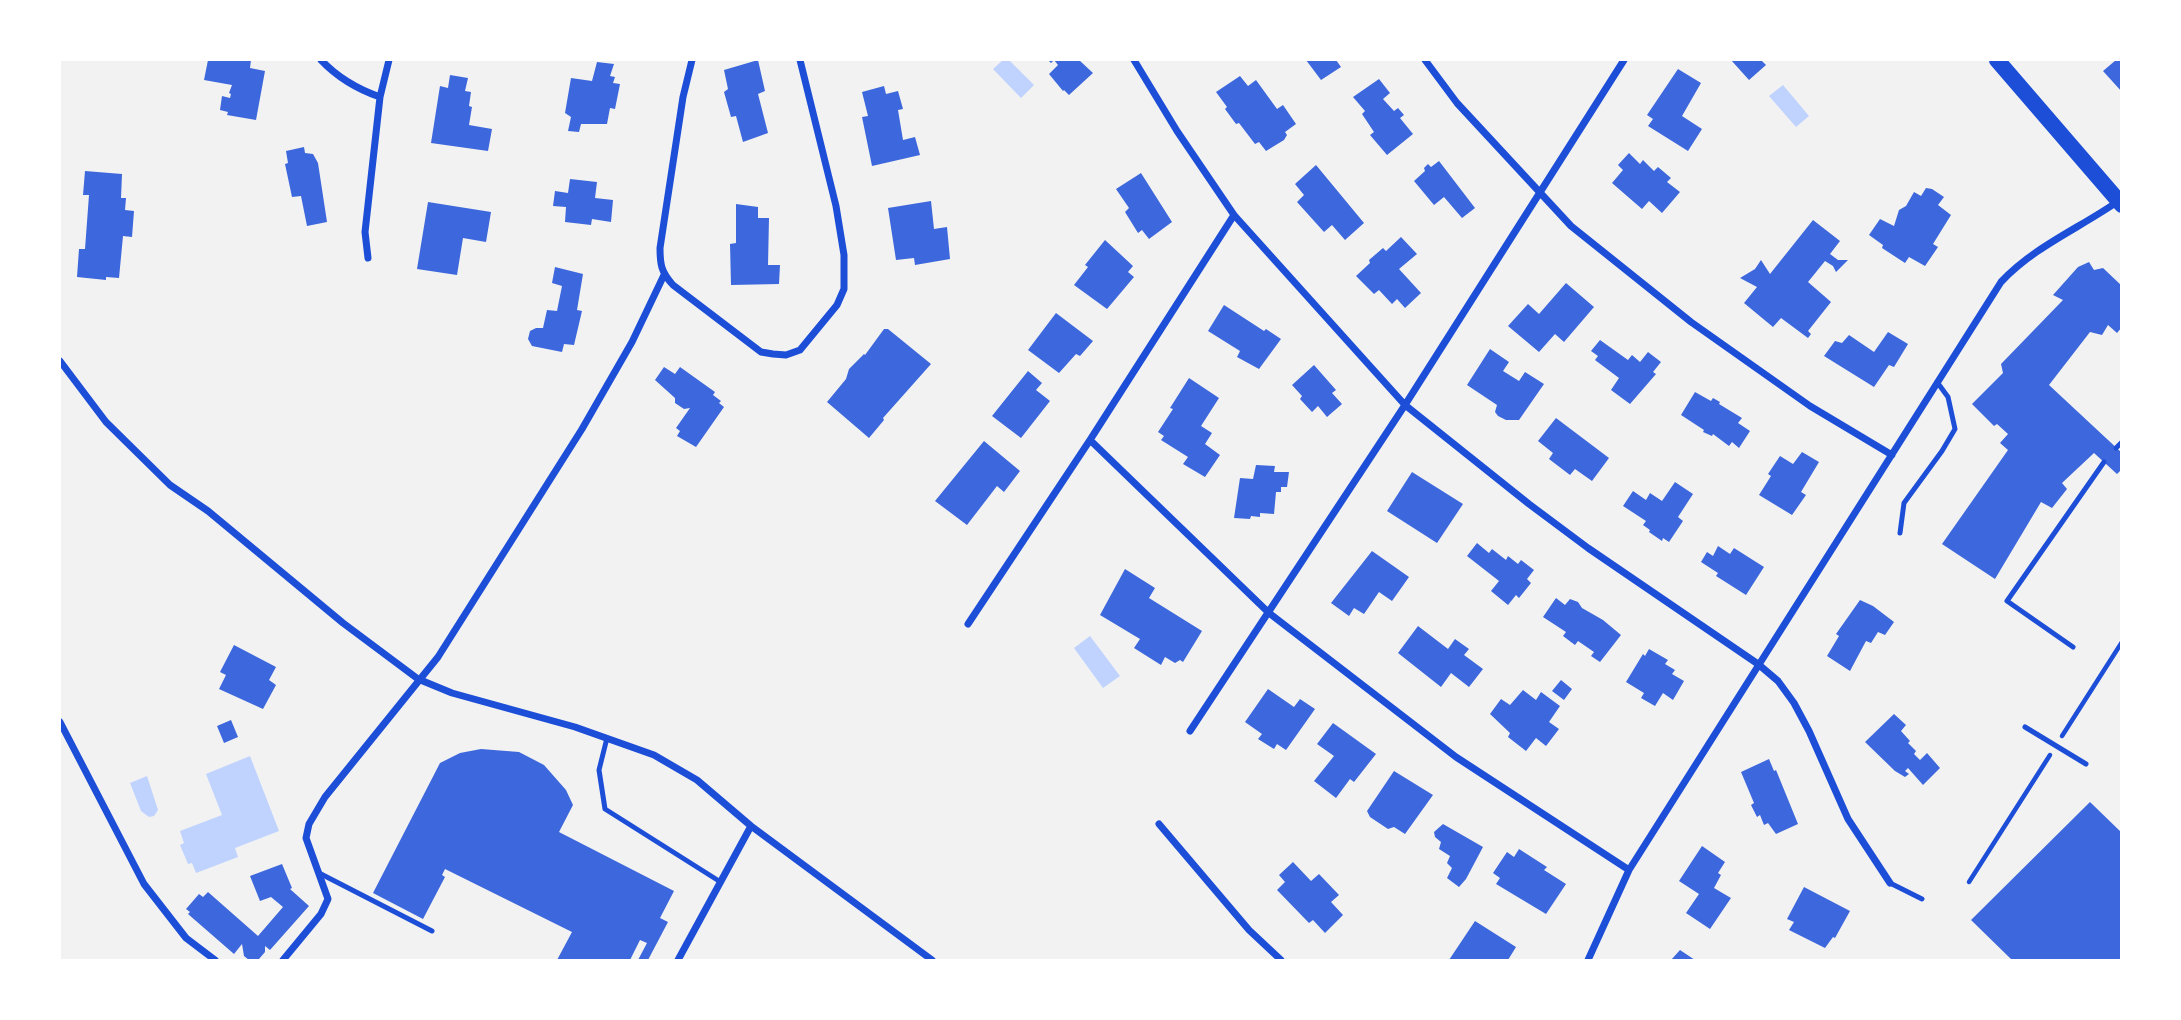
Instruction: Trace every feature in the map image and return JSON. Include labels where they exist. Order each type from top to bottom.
[{"type":"main road","points":[[1997,60],[2121,202]]},
{"type":"street","points":[[321,60],[334,74],[360,90],[380,97]]},
{"type":"street","points":[[368,258],[365,232],[380,97],[389,60]]},
{"type":"street","points":[[692,60],[683,97],[660,248],[660,265],[673,285],[761,352],[786,355],[800,350],[837,305],[844,289],[844,255],[836,206],[800,60]]},
{"type":"street","points":[[1134,60],[1177,131],[1234,215],[1405,405],[1568,533],[1779,681],[1809,731],[1847,819],[1890,883]]},
{"type":"street","points":[[1425,60],[1457,103],[1571,226],[1691,322],[1810,406],[1892,455]]},
{"type":"street","points":[[1191,731],[1405,405],[1625,60]]},
{"type":"street","points":[[1588,961],[1629,870],[2001,282],[2019,263],[2121,202]]},
{"type":"street","points":[[968,624],[1234,215]]},
{"type":"street","points":[[282,961],[321,915],[328,899],[306,838],[309,824],[325,797],[438,657],[582,429],[632,342],[664,275]]},
{"type":"street","points":[[60,361],[106,422],[170,485],[208,511],[343,623],[418,679],[452,693],[575,727],[654,755],[697,780],[751,826],[932,961]]},
{"type":"street","points":[[1090,440],[1269,613],[1456,757],[1629,870]]},
{"type":"street","points":[[60,722],[144,884],[187,938],[215,961]]},
{"type":"street","points":[[1159,824],[1249,930],[1281,961]]},
{"type":"street","points":[[677,961],[751,826]]},
{"type":"lane","points":[[1900,533],[1904,503],[1955,429],[1948,397],[1937,382]]},
{"type":"lane","points":[[2116,448],[2122,442]]},
{"type":"lane","points":[[2073,647],[2007,601],[2104,463]]},
{"type":"lane","points":[[2025,727],[2086,764]]},
{"type":"lane","points":[[607,738],[599,770],[605,809],[719,881]]},
{"type":"lane","points":[[319,873],[432,931]]},
{"type":"lane","points":[[1890,883],[1922,899]]},
{"type":"path","points":[[1969,882],[2122,642]]},
{"type":"water","points":[[1003,60],[1009,60],[1034,85],[1021,98],[993,69]]},
{"type":"water","points":[[1783,85],[1809,116],[1796,127],[1769,96]]},
{"type":"water","points":[[1090,636],[1120,676],[1103,688],[1074,648]]},
{"type":"water","points":[[250,756],[279,831],[235,848],[238,857],[196,873],[192,863],[188,864],[180,845],[184,843],[180,831],[222,815],[206,774]]},
{"type":"water","points":[[147,776],[158,810],[154,816],[149,817],[141,811],[130,783]]},
{"type":"building","points":[[208,60],[251,60],[250,68],[265,71],[256,120],[227,115],[228,112],[220,110],[222,96],[230,98],[232,85],[204,80]]},
{"type":"building","points":[[758,60],[765,91],[758,94],[768,133],[743,142],[736,116],[731,117],[724,92],[728,89],[724,70]]},
{"type":"building","points":[[1054,60],[1079,60],[1093,73],[1069,95],[1049,74],[1058,65]]},
{"type":"building","points":[[1306,60],[1336,60],[1341,67],[1321,80]]},
{"type":"building","points":[[1731,60],[1764,60],[1762,61],[1766,65],[1749,80]]},
{"type":"building","points":[[2116,60],[2122,60],[2122,92],[2103,71]]},
{"type":"building","points":[[597,62],[614,64],[610,76],[615,77],[613,83],[620,84],[615,109],[610,108],[607,124],[581,124],[579,132],[568,131],[571,117],[565,113],[571,78],[592,81]]},
{"type":"building","points":[[1678,69],[1701,83],[1682,116],[1702,129],[1688,151],[1648,126],[1653,119],[1647,115]]},
{"type":"building","points":[[450,75],[468,78],[465,91],[471,92],[469,106],[472,107],[469,125],[492,129],[488,151],[431,143],[440,86],[448,88]]},
{"type":"building","points":[[1240,76],[1248,86],[1256,80],[1277,109],[1283,105],[1296,124],[1285,132],[1287,135],[1284,140],[1266,151],[1259,142],[1255,144],[1239,123],[1236,124],[1216,92]]},
{"type":"building","points":[[1379,79],[1390,93],[1383,99],[1394,111],[1398,108],[1404,115],[1400,118],[1413,134],[1387,155],[1370,135],[1374,132],[1362,114],[1365,111],[1353,97]]},
{"type":"building","points":[[884,86],[886,94],[898,91],[903,109],[898,110],[903,140],[915,137],[920,155],[872,166],[862,117],[868,116],[862,92]]},
{"type":"building","points":[[304,147],[305,153],[313,154],[318,163],[327,222],[307,226],[301,196],[292,197],[285,164],[288,163],[286,151]]},
{"type":"building","points":[[1629,153],[1640,164],[1643,160],[1654,171],[1658,167],[1671,178],[1667,182],[1680,192],[1662,213],[1649,201],[1642,209],[1612,183],[1623,170],[1618,165]]},
{"type":"building","points":[[1439,161],[1475,208],[1462,218],[1444,197],[1434,205],[1414,181],[1425,171],[1424,168],[1428,164],[1431,167]]},
{"type":"building","points":[[1316,165],[1364,223],[1345,240],[1332,225],[1324,232],[1297,202],[1304,195],[1295,184]]},
{"type":"building","points":[[85,171],[122,174],[121,198],[126,198],[125,210],[134,211],[132,237],[123,236],[119,278],[106,277],[106,280],[77,277],[79,249],[85,249],[89,195],[83,195]]},
{"type":"building","points":[[1141,173],[1172,222],[1149,239],[1142,230],[1138,233],[1125,212],[1129,208],[1116,189]]},
{"type":"building","points":[[570,179],[597,182],[595,198],[613,200],[611,222],[592,219],[591,225],[565,222],[566,207],[553,206],[555,191],[568,193]]},
{"type":"building","points":[[1926,188],[1944,197],[1938,205],[1951,215],[1933,244],[1938,247],[1925,266],[1909,257],[1905,263],[1882,248],[1883,245],[1869,235],[1880,219],[1894,226],[1899,210],[1906,206],[1914,192],[1921,196]]},
{"type":"building","points":[[931,201],[934,229],[947,227],[950,259],[915,265],[914,258],[896,260],[888,208]]},
{"type":"building","points":[[428,202],[491,212],[486,242],[463,238],[457,275],[417,269]]},
{"type":"building","points":[[736,204],[758,207],[758,218],[769,218],[768,265],[780,265],[779,284],[731,285],[730,244],[736,243]]},
{"type":"building","points":[[1813,220],[1840,241],[1830,254],[1838,260],[1848,260],[1836,272],[1833,266],[1825,261],[1808,282],[1831,302],[1808,331],[1811,334],[1808,338],[1781,318],[1773,327],[1744,303],[1757,287],[1740,278],[1755,269],[1761,260],[1770,274]]},
{"type":"building","points":[[1401,237],[1417,254],[1399,269],[1421,293],[1405,308],[1397,299],[1392,304],[1379,290],[1374,294],[1356,276],[1370,263],[1369,260],[1383,248],[1386,251]]},
{"type":"building","points":[[1105,240],[1133,266],[1128,272],[1134,277],[1107,309],[1074,285],[1088,267],[1085,265]]},
{"type":"building","points":[[2089,262],[2094,270],[2103,268],[2122,286],[2122,327],[2117,333],[2108,325],[2102,335],[2090,332],[2049,385],[2122,453],[2122,469],[2117,474],[2094,453],[2062,483],[2067,489],[2052,508],[2041,502],[1995,579],[1942,544],[2008,450],[2000,443],[2008,434],[1997,424],[1994,426],[1972,404],[2003,373],[2001,364],[2063,300],[2053,295],[2078,267]]},
{"type":"building","points":[[555,267],[583,274],[577,310],[582,311],[574,345],[564,344],[562,352],[532,346],[528,339],[530,331],[543,328],[547,310],[557,311],[562,286],[552,283]]},
{"type":"building","points":[[1566,283],[1594,307],[1564,342],[1555,334],[1539,352],[1508,326],[1528,304],[1539,314]]},
{"type":"building","points":[[1224,305],[1281,339],[1259,369],[1237,357],[1240,351],[1208,331]]},
{"type":"building","points":[[1056,313],[1093,341],[1080,356],[1076,354],[1059,373],[1028,350]]},
{"type":"building","points":[[884,329],[888,329],[931,364],[883,418],[869,438],[827,402],[846,379],[849,369],[865,355]]},
{"type":"building","points":[[1888,332],[1908,344],[1894,367],[1889,365],[1874,387],[1824,356],[1835,341],[1842,343],[1849,335],[1874,352]]},
{"type":"building","points":[[1600,340],[1628,360],[1632,355],[1640,362],[1648,352],[1661,362],[1653,372],[1656,374],[1630,404],[1611,390],[1619,378],[1595,360],[1598,356],[1591,351]]},
{"type":"building","points":[[1490,349],[1509,362],[1503,371],[1519,381],[1525,372],[1544,384],[1519,420],[1506,420],[1498,416],[1495,412],[1497,405],[1467,385]]},
{"type":"building","points":[[1314,365],[1336,390],[1332,393],[1342,404],[1327,417],[1318,406],[1312,412],[1292,385]]},
{"type":"building","points":[[664,367],[675,374],[680,367],[715,392],[713,395],[724,407],[696,447],[677,436],[680,431],[676,428],[690,408],[684,409],[675,403],[675,398],[655,380]]},
{"type":"building","points":[[1028,371],[1042,383],[1036,390],[1050,401],[1021,438],[992,416]]},
{"type":"building","points":[[1189,378],[1219,398],[1201,426],[1212,433],[1205,444],[1220,455],[1205,477],[1183,464],[1188,457],[1161,440],[1164,436],[1158,432]]},
{"type":"building","points":[[1695,392],[1711,401],[1713,398],[1742,418],[1738,423],[1750,431],[1739,448],[1732,442],[1729,446],[1713,434],[1712,436],[1703,432],[1704,430],[1681,415]]},
{"type":"building","points":[[1556,418],[1609,458],[1592,481],[1575,469],[1570,475],[1549,459],[1553,453],[1538,441]]},
{"type":"building","points":[[984,441],[1020,471],[1004,492],[997,486],[967,525],[935,501]]},
{"type":"building","points":[[1802,452],[1819,462],[1801,492],[1806,495],[1792,515],[1759,495],[1780,456],[1793,464]]},
{"type":"building","points":[[1256,465],[1275,466],[1274,472],[1289,472],[1287,487],[1281,487],[1281,492],[1276,492],[1274,514],[1260,513],[1260,517],[1251,516],[1250,519],[1234,518],[1240,478],[1253,479]]},
{"type":"building","points":[[1412,472],[1463,504],[1437,543],[1387,511]]},
{"type":"building","points":[[1675,482],[1693,494],[1678,517],[1683,521],[1669,542],[1663,538],[1662,541],[1643,525],[1646,521],[1623,506],[1633,491],[1646,500],[1650,493],[1662,501]]},
{"type":"building","points":[[1477,543],[1489,553],[1492,549],[1506,560],[1508,556],[1518,564],[1521,560],[1534,570],[1527,579],[1531,583],[1519,598],[1516,595],[1508,605],[1491,591],[1499,581],[1467,556]]},
{"type":"building","points":[[1718,546],[1730,554],[1734,548],[1764,567],[1746,595],[1716,576],[1718,573],[1701,562],[1707,552],[1713,556]]},
{"type":"building","points":[[1372,551],[1409,577],[1392,601],[1379,592],[1364,614],[1354,608],[1349,616],[1331,603]]},
{"type":"building","points":[[1125,569],[1155,588],[1149,598],[1202,631],[1183,662],[1180,660],[1175,663],[1165,657],[1161,665],[1134,648],[1140,639],[1100,615]]},
{"type":"building","points":[[1556,598],[1565,605],[1570,599],[1578,602],[1582,608],[1621,635],[1600,662],[1591,656],[1594,652],[1578,641],[1575,645],[1563,636],[1566,632],[1543,617]]},
{"type":"building","points":[[1860,600],[1894,622],[1885,635],[1878,632],[1871,643],[1866,641],[1850,671],[1827,656],[1839,636],[1836,634]]},
{"type":"building","points":[[1418,626],[1448,649],[1455,639],[1469,649],[1464,655],[1483,669],[1469,687],[1451,673],[1441,687],[1398,653]]},
{"type":"building","points":[[234,645],[276,667],[269,680],[276,685],[263,709],[219,689],[226,675],[220,672]]},
{"type":"building","points":[[1649,649],[1668,660],[1665,664],[1675,670],[1672,674],[1684,681],[1673,700],[1663,693],[1655,706],[1641,698],[1644,693],[1626,682]]},
{"type":"building","points":[[1561,680],[1572,689],[1564,700],[1552,691]]},
{"type":"building","points":[[1268,689],[1294,707],[1300,699],[1315,709],[1286,750],[1277,744],[1274,749],[1258,739],[1262,734],[1245,722]]},
{"type":"building","points":[[1523,690],[1536,700],[1541,692],[1560,706],[1549,722],[1559,729],[1546,746],[1536,738],[1526,751],[1508,737],[1510,733],[1490,714],[1501,699],[1510,705]]},
{"type":"building","points":[[1894,714],[1906,725],[1901,731],[1916,751],[1914,754],[1920,760],[1927,753],[1940,768],[1923,785],[1908,768],[1905,771],[1909,774],[1905,777],[1895,771],[1865,742]]},
{"type":"building","points":[[231,720],[238,737],[224,743],[217,726]]},
{"type":"building","points":[[1333,723],[1376,754],[1354,782],[1350,779],[1336,798],[1314,781],[1334,756],[1317,744]]},
{"type":"building","points":[[481,749],[519,752],[544,765],[566,790],[573,805],[559,832],[674,891],[660,918],[668,922],[648,960],[638,960],[647,943],[640,940],[630,960],[557,960],[572,932],[445,869],[442,875],[445,877],[423,919],[373,893],[440,763],[460,753]]},
{"type":"building","points":[[1769,759],[1798,824],[1776,834],[1768,823],[1764,825],[1760,815],[1757,817],[1741,772]]},
{"type":"building","points":[[1394,771],[1433,795],[1405,834],[1394,827],[1388,829],[1370,817],[1367,811]]},
{"type":"building","points":[[2090,802],[2122,833],[2122,960],[2012,960],[1971,920]]},
{"type":"building","points":[[1443,824],[1483,847],[1459,887],[1447,878],[1452,868],[1447,863],[1450,856],[1439,849],[1441,842],[1435,837],[1434,832]]},
{"type":"building","points":[[1702,846],[1725,862],[1718,873],[1721,875],[1714,888],[1731,898],[1710,929],[1686,913],[1699,894],[1679,881]]},
{"type":"building","points":[[1519,849],[1547,867],[1544,870],[1566,884],[1546,914],[1496,884],[1500,878],[1493,873],[1507,852],[1514,857]]},
{"type":"building","points":[[1293,862],[1311,881],[1319,874],[1339,895],[1331,902],[1343,915],[1325,933],[1313,920],[1309,923],[1277,890],[1285,882],[1279,875]]},
{"type":"building","points":[[282,864],[292,888],[290,889],[309,906],[270,950],[265,946],[265,952],[259,959],[249,960],[244,956],[242,944],[234,954],[188,914],[190,912],[186,909],[199,894],[203,897],[208,892],[258,936],[283,907],[271,897],[260,901],[250,876]]},
{"type":"building","points":[[1804,887],[1850,911],[1835,938],[1833,937],[1825,948],[1789,930],[1794,922],[1787,919]]},
{"type":"building","points":[[1475,921],[1516,947],[1508,960],[1449,960]]},
{"type":"building","points":[[1680,950],[1695,960],[1671,960]]}]
